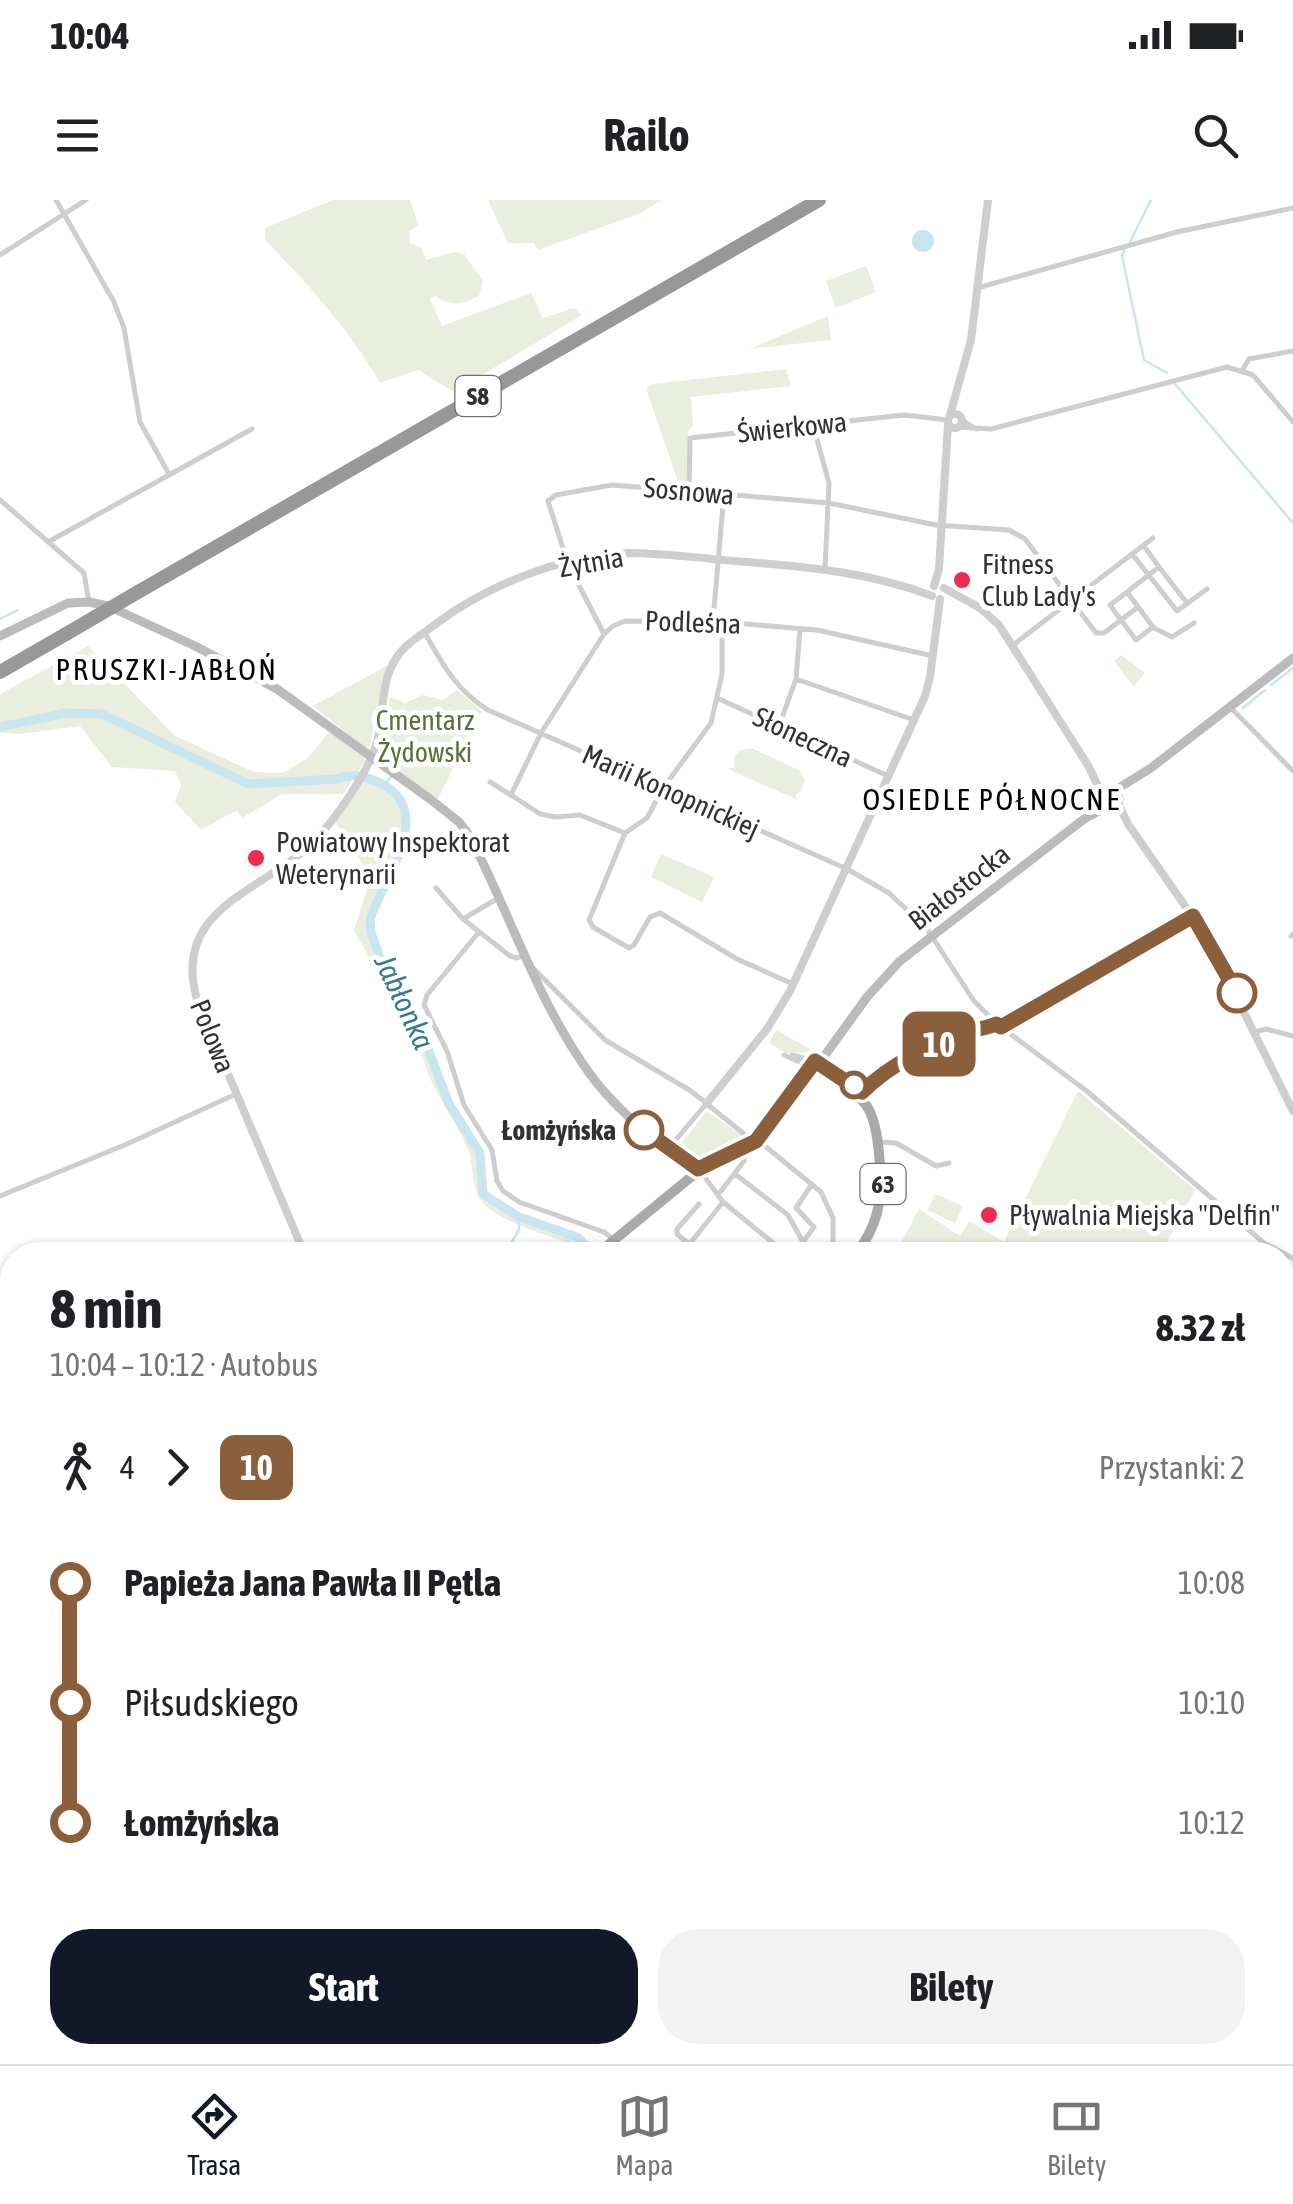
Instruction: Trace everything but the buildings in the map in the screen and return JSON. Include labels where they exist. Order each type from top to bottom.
[{"type":"highway","name":"S8","points":[[0,672],[63,631],[803,200]]},
{"type":"highway","name":"S8","points":[[134,590],[819,200]]},
{"type":"highway","name":"S8","points":[[0,662],[63,631]]},
{"type":"main road","points":[[0,636],[62,606],[88,602],[108,606],[277,689],[459,822],[500,897],[565,1035],[602,1090],[697,1172],[614,1240]]},
{"type":"main road","name":"Białostocka","points":[[697,1172],[760,1144],[867,996],[900,962],[1293,658]]},
{"type":"main road","points":[[815,1065],[862,1092]]},
{"type":"main road","name":"Białostocka","points":[[697,1172],[745,1153],[768,1135],[815,1065]]},
{"type":"main road","name":"63","points":[[815,1065],[863,1101],[873,1116],[880,1142]]},
{"type":"main road","name":"63","points":[[862,1092],[877,1116],[880,1142],[878,1207],[864,1242]]},
{"type":"street","points":[[56,200],[114,302],[124,328],[140,422],[169,474]]},
{"type":"street","points":[[0,255],[86,200]]},
{"type":"street","points":[[673,1149],[767,1029],[793,984],[848,869],[930,677],[947,449],[971,340],[988,200]]},
{"type":"street","points":[[977,288],[1176,232],[1293,208]]},
{"type":"street","name":"Świerkowa","points":[[689,491],[690,438],[913,414],[991,429],[1213,369],[1243,369],[1249,359],[1293,351]]},
{"type":"street","points":[[1243,369],[1253,374],[1293,422]]},
{"type":"street","points":[[813,425],[829,483],[825,568]]},
{"type":"street","points":[[48,542],[252,429]]},
{"type":"street","name":"Sosnowa","points":[[550,497],[612,485],[830,503],[942,526],[1018,533],[1096,633],[1121,620]]},
{"type":"street","points":[[713,622],[724,494]]},
{"type":"street","name":"Podleśna","points":[[550,497],[548,506],[568,564],[604,634],[613,626],[632,620],[722,622],[800,629],[933,656]]},
{"type":"street","points":[[0,500],[84,573],[88,602]]},
{"type":"street","points":[[1153,538],[1013,645],[1110,799],[1212,946],[1293,1111]]},
{"type":"street","points":[[1144,546],[1187,603]]},
{"type":"street","name":"Żytnia","points":[[372,756],[392,666],[404,649],[478,595],[568,564],[625,553],[825,568],[938,592],[966,600],[990,615],[1013,645]]},
{"type":"street","points":[[1133,555],[1176,610],[1206,588]]},
{"type":"street","points":[[1153,627],[1136,640],[1110,605],[1160,567]]},
{"type":"street","points":[[1126,592],[1153,627],[1172,637],[1194,624]]},
{"type":"street","points":[[1121,620],[1138,607]]},
{"type":"street","points":[[722,622],[722,674],[711,723],[663,788],[647,818],[625,833],[589,920],[593,927],[628,948],[634,945],[650,917],[660,914],[737,959],[793,984]]},
{"type":"street","points":[[779,726],[796,678],[800,629]]},
{"type":"street","name":"Marii Konopnickiej","points":[[424,633],[448,675],[488,710],[848,869],[889,893],[932,935],[974,1001],[999,1025],[1088,1092],[1263,1242]]},
{"type":"street","points":[[511,795],[542,733],[604,634]]},
{"type":"street","points":[[796,678],[914,720]]},
{"type":"street","name":"Słoneczna","points":[[718,698],[889,776]]},
{"type":"street","points":[[1230,708],[1293,771]]},
{"type":"street","name":"Polowa","points":[[299,1242],[194,992],[193,972],[200,937],[219,909],[313,842],[372,756]]},
{"type":"street","points":[[490,782],[540,814],[556,818],[580,815],[625,833]]},
{"type":"street","points":[[436,888],[463,918],[514,958],[526,954]]},
{"type":"street","points":[[463,918],[500,897]]},
{"type":"street","points":[[862,1092],[883,1072],[924,1050],[999,1025],[1193,916]]},
{"type":"street","points":[[479,932],[427,996],[424,1006],[447,1050],[464,1104],[490,1147],[497,1181],[518,1202],[604,1232],[614,1240]]},
{"type":"street","points":[[531,966],[605,1040],[707,1103],[821,1192],[831,1211],[832,1242]]},
{"type":"street","points":[[554,1010],[569,1005]]},
{"type":"street","points":[[1256,1032],[1266,1029],[1293,1036]]},
{"type":"street","points":[[0,1196],[236,1094]]},
{"type":"street","points":[[880,1142],[896,1143],[936,1166],[949,1163]]},
{"type":"street","points":[[718,1195],[745,1153]]},
{"type":"street","points":[[697,1172],[723,1202],[772,1242]]},
{"type":"street","points":[[735,1174],[788,1214],[803,1242],[814,1228],[796,1208],[812,1184]]},
{"type":"street","points":[[691,1242],[723,1202]]},
{"type":"street","points":[[687,1242],[677,1229],[698,1204]]},
{"type":"green space","points":[[333,200],[410,200],[418,225],[409,232],[410,243],[421,248],[426,260],[454,252],[464,254],[483,281],[479,296],[457,303],[436,296],[430,299],[442,326],[531,293],[543,318],[574,308],[582,315],[454,392],[418,370],[380,383],[327,308],[265,240],[265,228]]},
{"type":"green space","points":[[488,200],[662,200],[641,213],[538,250],[534,243],[508,243]]},
{"type":"green space","points":[[866,266],[876,292],[836,308],[826,281]]},
{"type":"green space","points":[[828,316],[831,340],[749,349]]},
{"type":"green space","points":[[786,369],[791,386],[691,397],[693,425],[688,432],[687,482],[680,488],[646,388],[653,384]]},
{"type":"green space","points":[[88,646],[175,736],[254,772],[282,773],[308,758],[329,732],[364,755],[365,761],[343,794],[282,794],[242,818],[237,810],[201,830],[175,802],[181,785],[175,771],[112,767],[80,726],[0,733],[0,694]]},
{"type":"green space","points":[[1121,655],[1145,673],[1134,687],[1114,661]]},
{"type":"green space","points":[[388,665],[370,746],[364,747],[313,706]]},
{"type":"green space","name":"Cmentarz Żydowski","points":[[457,690],[482,711],[438,799],[377,757],[385,740],[390,697],[405,703],[423,695],[443,700]]},
{"type":"green space","points":[[751,748],[799,770],[805,780],[795,795],[798,800],[728,769],[734,767],[740,750]]},
{"type":"green space","points":[[361,782],[377,784],[392,794],[403,812],[400,840],[367,914],[375,954],[428,1053],[446,1105],[475,1151],[482,1194],[507,1213],[575,1242],[505,1219],[480,1200],[462,1136],[354,930],[371,877],[335,821]]},
{"type":"green space","points":[[661,854],[714,877],[702,902],[651,877]]},
{"type":"green space","points":[[776,1030],[810,1049],[785,1053],[769,1043]]},
{"type":"green space","points":[[1078,1091],[1195,1190],[1167,1242],[1004,1242]]},
{"type":"green space","points":[[706,1112],[749,1140],[713,1156],[696,1156],[682,1143]]},
{"type":"green space","points":[[935,1194],[963,1206],[955,1223],[927,1210]]},
{"type":"green space","points":[[919,1209],[960,1236],[969,1221],[1004,1242],[901,1242]]},
{"type":"water","points":[[919,230],[927,230],[934,241],[927,252],[919,252],[912,245],[912,237]]},
{"type":"waterway","points":[[1130,242],[1151,200]]},
{"type":"waterway","points":[[1125,248],[1122,256],[1144,360],[1167,373]]},
{"type":"waterway","points":[[1175,384],[1293,523]]},
{"type":"waterway","points":[[0,619],[18,610]]},
{"type":"waterway","points":[[1271,685],[1293,668]]},
{"type":"waterway","points":[[1243,708],[1265,690]]},
{"type":"waterway","name":"Jabłonka","points":[[0,727],[66,713],[102,714],[248,784],[359,776],[382,784],[398,797],[405,812],[406,829],[370,920],[382,964],[426,1043],[449,1104],[480,1153],[483,1194],[519,1217],[582,1242]]},
{"type":"waterway","points":[[383,759],[397,769]]},
{"type":"waterway","points":[[384,785],[391,777]]},
{"type":"waterway","points":[[512,1242],[519,1230],[519,1217]]},
{"type":"bus line","name":"10","points":[[644,1130],[698,1169],[756,1141],[815,1061],[862,1092],[883,1072],[924,1050],[975,1030],[996,1024],[1001,1027],[1193,916],[1237,993]]},
{"type":"place","name":"Fitness Club Lady's","points":[[962,580]]},
{"type":"place","name":"Powiatowy Inspektorat Weterynarii","points":[[256,858]]},
{"type":"place","name":"Łomżyńska","points":[[644,1130]]},
{"type":"place","name":"Pływalnia Miejska \"Delfin\"","points":[[989,1215]]},
{"type":"district","name":"PRUSZKI-JABŁOŃ","points":[[167,670]]},
{"type":"district","name":"OSIEDLE PÓŁNOCNE","points":[[992,800]]}]
